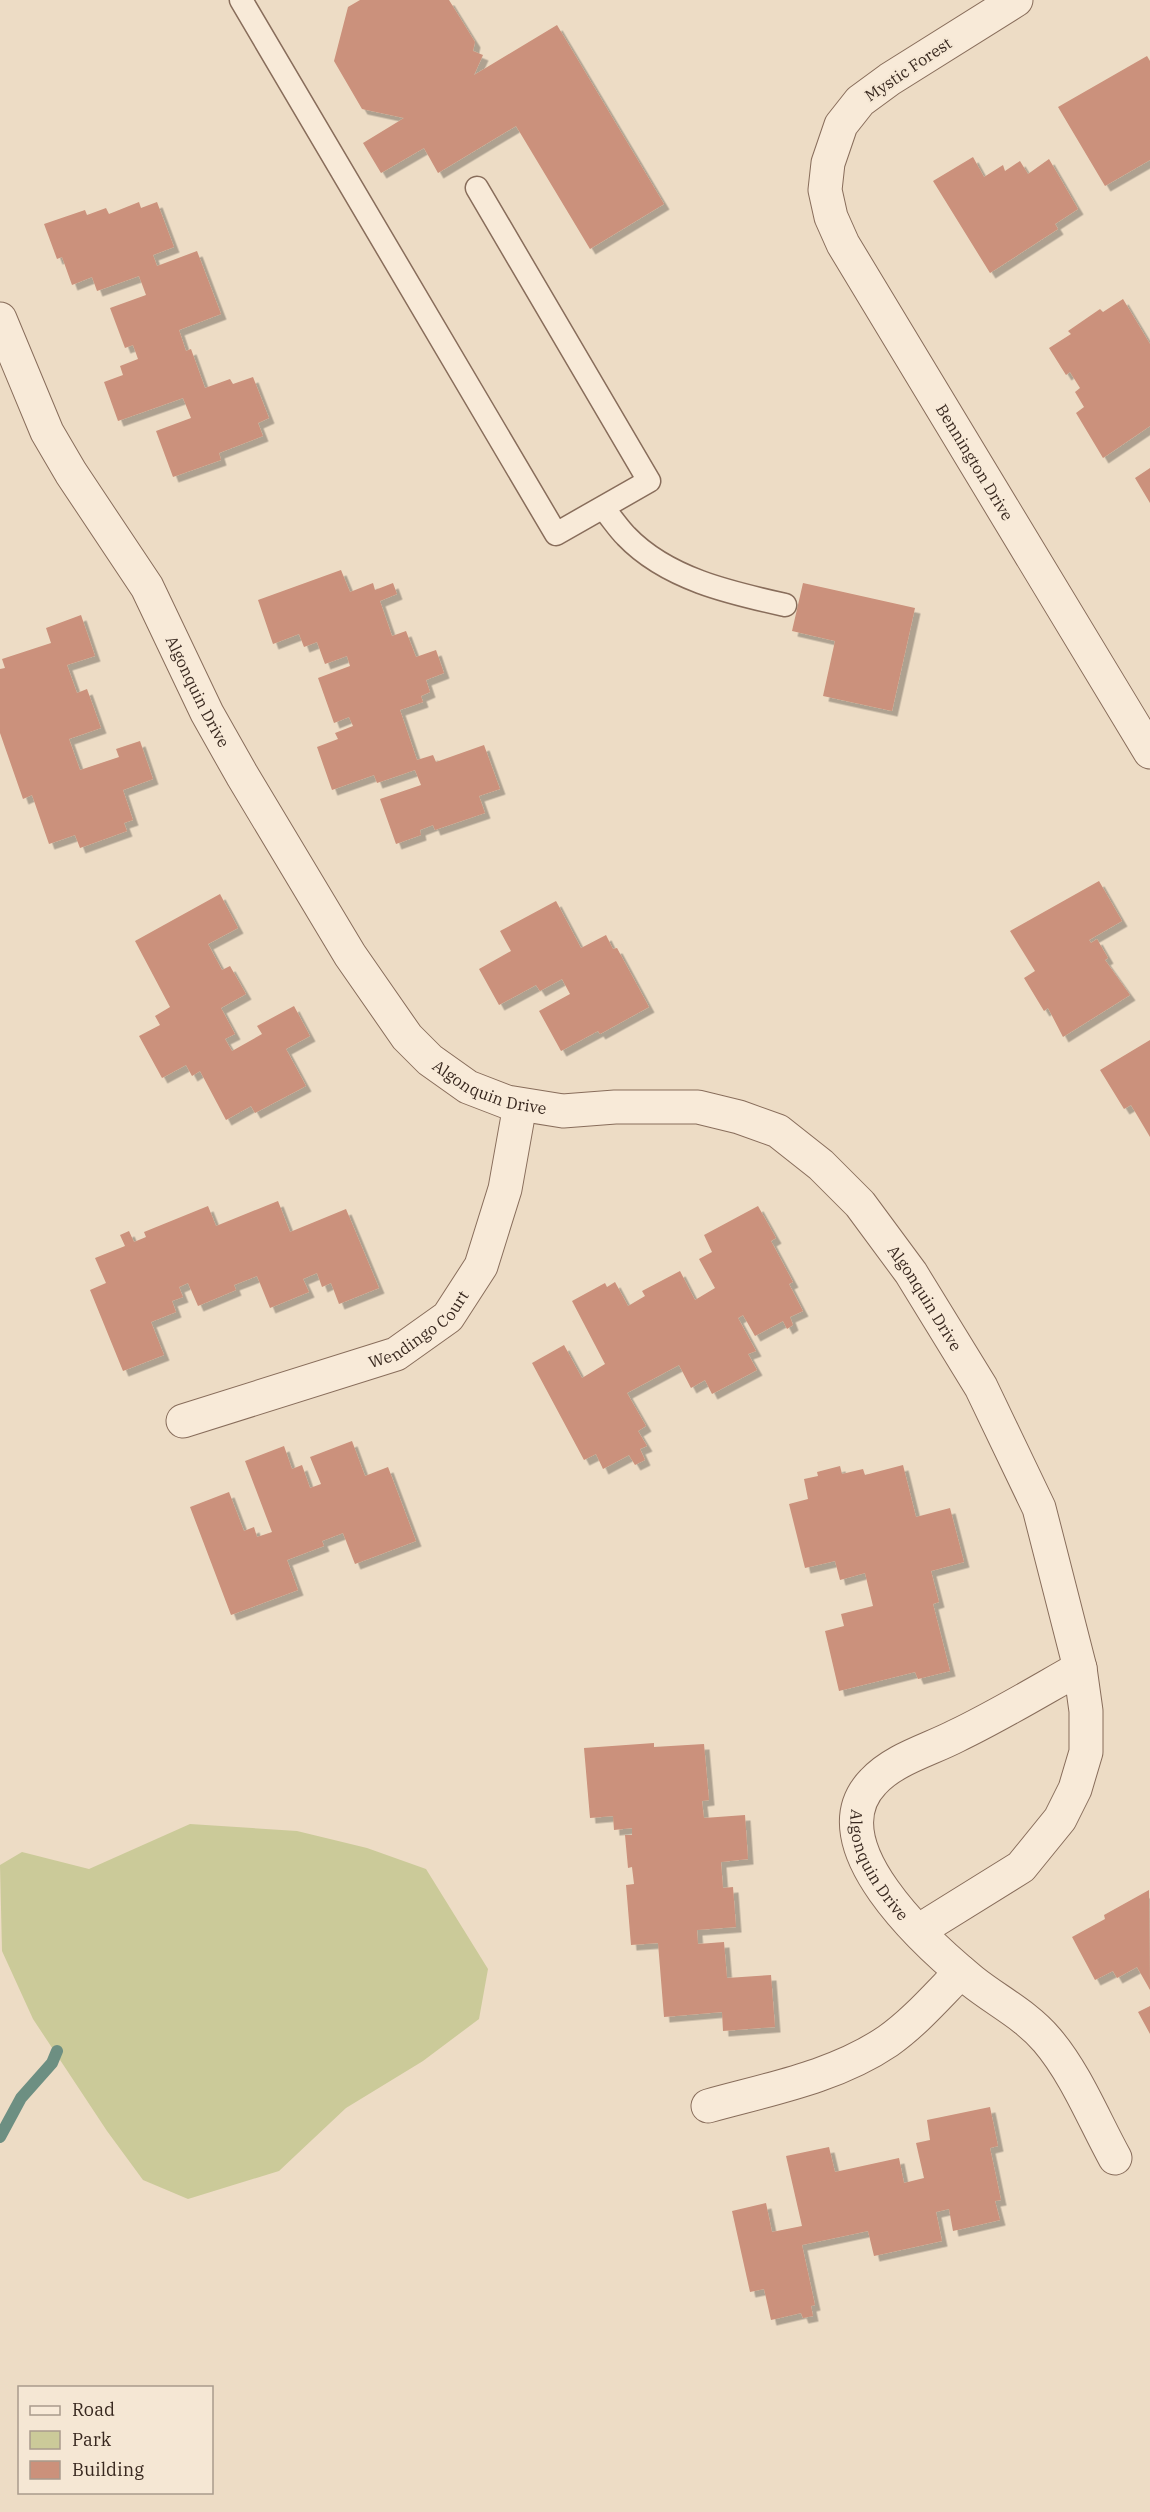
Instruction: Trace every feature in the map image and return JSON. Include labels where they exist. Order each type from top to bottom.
[{"type":"street","name":"Mystic Forest","points":[[828,163],[841,125],[860,101],[890,79],[1016,0]]},
{"type":"street","name":"Bennington Drive","points":[[828,163],[825,190],[831,217],[843,244],[1150,752]]},
{"type":"street","name":"Algonquin Drive","points":[[0,319],[47,432],[70,473],[147,588],[207,713],[230,754],[387,1010],[406,1037],[430,1060],[468,1087],[520,1105],[562,1111],[615,1107],[698,1107],[739,1117],[778,1131],[821,1165],[860,1204],[911,1273],[981,1387],[1034,1498],[1080,1668],[1086,1711],[1086,1752],[1075,1789],[1060,1819],[1021,1867],[918,1931]]},
{"type":"street","name":"Wendingo Court","points":[[183,1421],[396,1354],[448,1317],[481,1266],[505,1189],[520,1105]]},
{"type":"street","name":"Algonquin Drive","points":[[1080,1668],[957,1736],[902,1761],[873,1782],[857,1811],[862,1852],[873,1876],[918,1931],[961,1972],[1029,2021],[1047,2040],[1063,2062],[1114,2158]]},
{"type":"street","points":[[708,2106],[824,2074],[861,2057],[889,2040],[914,2019],[961,1972]]},
{"type":"lane","points":[[241,0],[556,534],[649,481],[477,188]]},
{"type":"lane","points":[[603,508],[627,537],[676,571],[740,595],[785,605]]},
{"type":"green space","points":[[190,1824],[297,1831],[367,1848],[426,1869],[488,1969],[479,2019],[423,2061],[346,2108],[279,2171],[188,2199],[143,2180],[107,2131],[33,2019],[2,1951],[0,1865],[22,1852],[89,1869]]},
{"type":"building","points":[[360,0],[449,0],[475,42],[473,51],[483,55],[474,75],[557,25],[664,204],[590,249],[516,126],[438,173],[424,148],[381,173],[363,143],[404,118],[362,109],[334,61],[348,7]]},
{"type":"building","points":[[1147,56],[1150,61],[1150,160],[1105,186],[1058,107]]},
{"type":"building","points":[[973,157],[984,177],[1003,165],[1005,171],[1020,161],[1028,174],[1049,159],[1078,209],[1055,224],[1058,229],[990,273],[933,181]]},
{"type":"building","points":[[139,202],[141,208],[157,202],[174,247],[153,255],[157,266],[197,251],[221,314],[179,330],[186,351],[191,349],[205,388],[230,379],[233,384],[253,377],[269,418],[258,423],[263,436],[219,453],[221,460],[173,477],[156,431],[191,418],[183,398],[118,421],[104,382],[123,375],[120,366],[138,359],[133,345],[125,348],[110,308],[146,295],[139,276],[97,291],[92,277],[72,285],[62,257],[57,259],[44,224],[85,210],[87,215],[106,208],[109,214]]},
{"type":"building","points":[[1123,299],[1150,344],[1150,426],[1103,458],[1076,413],[1084,407],[1075,392],[1080,388],[1070,372],[1066,375],[1049,348],[1071,334],[1068,331],[1100,309],[1103,312]]},
{"type":"building","points":[[1150,468],[1150,503],[1135,478]]},
{"type":"building","points":[[341,570],[350,592],[373,583],[375,590],[393,583],[397,594],[380,601],[392,636],[406,631],[416,657],[436,650],[444,673],[426,680],[430,692],[421,696],[423,702],[400,710],[417,760],[433,755],[436,762],[484,745],[500,789],[479,796],[485,813],[435,830],[433,825],[420,830],[421,835],[396,844],[380,799],[421,785],[415,770],[377,783],[374,775],[332,790],[317,747],[338,739],[335,733],[353,726],[349,717],[334,723],[318,678],[350,666],[347,656],[325,664],[317,642],[304,647],[299,634],[273,644],[258,600]]},
{"type":"building","points":[[803,583],[915,608],[892,711],[823,696],[835,641],[792,631]]},
{"type":"building","points":[[81,615],[95,656],[67,665],[77,693],[87,689],[101,728],[69,739],[80,770],[119,757],[116,749],[140,741],[153,779],[123,790],[133,820],[124,823],[127,831],[80,848],[75,835],[49,844],[32,795],[23,799],[0,733],[0,669],[5,668],[2,659],[51,643],[46,628]]},
{"type":"building","points":[[1099,881],[1122,921],[1089,940],[1091,943],[1097,939],[1108,958],[1105,960],[1130,995],[1063,1037],[1048,1008],[1044,1011],[1024,978],[1035,971],[1010,931]]},
{"type":"building","points":[[220,894],[238,928],[208,944],[222,970],[230,966],[246,994],[221,1008],[235,1034],[225,1039],[232,1051],[262,1034],[257,1026],[294,1006],[310,1036],[286,1049],[306,1086],[255,1113],[251,1106],[226,1120],[200,1071],[192,1076],[186,1065],[162,1078],[139,1036],[160,1025],[155,1016],[170,1007],[135,941]]},
{"type":"building","points":[[556,901],[581,948],[606,935],[613,949],[617,948],[649,1007],[600,1034],[598,1031],[561,1051],[539,1011],[570,994],[562,979],[540,991],[536,985],[499,1005],[479,969],[511,951],[500,931]]},
{"type":"building","points":[[1150,1040],[1150,1137],[1131,1105],[1124,1109],[1100,1070]]},
{"type":"building","points":[[278,1201],[290,1232],[346,1209],[379,1288],[339,1304],[331,1283],[322,1287],[317,1273],[303,1279],[309,1292],[270,1308],[257,1276],[234,1285],[236,1290],[198,1306],[188,1283],[179,1287],[183,1297],[172,1301],[176,1312],[151,1322],[164,1355],[123,1371],[90,1290],[106,1283],[95,1258],[125,1246],[120,1235],[129,1231],[134,1242],[146,1237],[144,1232],[208,1206],[216,1226]]},
{"type":"building","points":[[758,1206],[776,1238],[771,1241],[793,1282],[789,1284],[803,1311],[790,1317],[793,1325],[787,1329],[783,1321],[755,1336],[743,1315],[738,1318],[756,1351],[748,1354],[757,1370],[712,1394],[705,1380],[691,1388],[679,1365],[627,1393],[646,1426],[638,1431],[647,1446],[640,1449],[645,1460],[635,1465],[629,1455],[603,1469],[596,1454],[584,1460],[532,1363],[564,1345],[582,1378],[605,1364],[572,1301],[605,1283],[607,1287],[615,1282],[628,1306],[645,1296],[642,1291],[680,1271],[695,1300],[715,1288],[699,1259],[712,1252],[704,1235]]},
{"type":"building","points":[[352,1441],[365,1476],[388,1467],[416,1541],[355,1564],[343,1533],[322,1541],[324,1546],[287,1560],[298,1590],[231,1615],[190,1507],[229,1492],[244,1531],[254,1527],[257,1537],[272,1532],[245,1461],[284,1446],[292,1469],[302,1465],[310,1488],[321,1484],[310,1457]]},
{"type":"building","points":[[903,1465],[916,1517],[950,1508],[964,1562],[931,1571],[939,1602],[933,1604],[950,1671],[918,1679],[915,1672],[839,1691],[825,1631],[844,1626],[841,1614],[873,1606],[865,1573],[840,1580],[835,1561],[805,1568],[789,1504],[808,1499],[804,1479],[818,1476],[817,1472],[840,1466],[842,1474],[863,1469],[865,1475]]},
{"type":"building","points":[[654,1743],[654,1747],[704,1744],[709,1800],[702,1801],[704,1818],[745,1815],[748,1859],[721,1862],[723,1888],[733,1887],[736,1927],[697,1930],[698,1944],[724,1942],[727,1978],[771,1975],[775,2027],[723,2031],[722,2012],[664,2017],[658,1943],[631,1945],[626,1885],[634,1884],[632,1867],[628,1868],[625,1835],[632,1835],[632,1828],[614,1830],[613,1816],[590,1818],[584,1748]]},
{"type":"building","points":[[1149,1890],[1150,1990],[1137,1967],[1117,1978],[1113,1971],[1095,1980],[1072,1937],[1105,1919],[1104,1915]]},
{"type":"building","points":[[1150,2006],[1150,2034],[1138,2012]]},
{"type":"building","points":[[990,2107],[998,2146],[990,2148],[1001,2200],[995,2201],[1000,2220],[953,2231],[949,2209],[936,2212],[942,2241],[874,2256],[868,2231],[802,2245],[815,2305],[811,2306],[813,2316],[803,2318],[801,2313],[771,2320],[764,2289],[750,2292],[732,2211],[766,2203],[772,2232],[802,2226],[786,2156],[829,2147],[835,2172],[899,2158],[904,2183],[924,2178],[916,2143],[930,2140],[927,2120]]},
{"type":"waterway","points":[[0,2137],[21,2098],[52,2063],[57,2051]]}]
